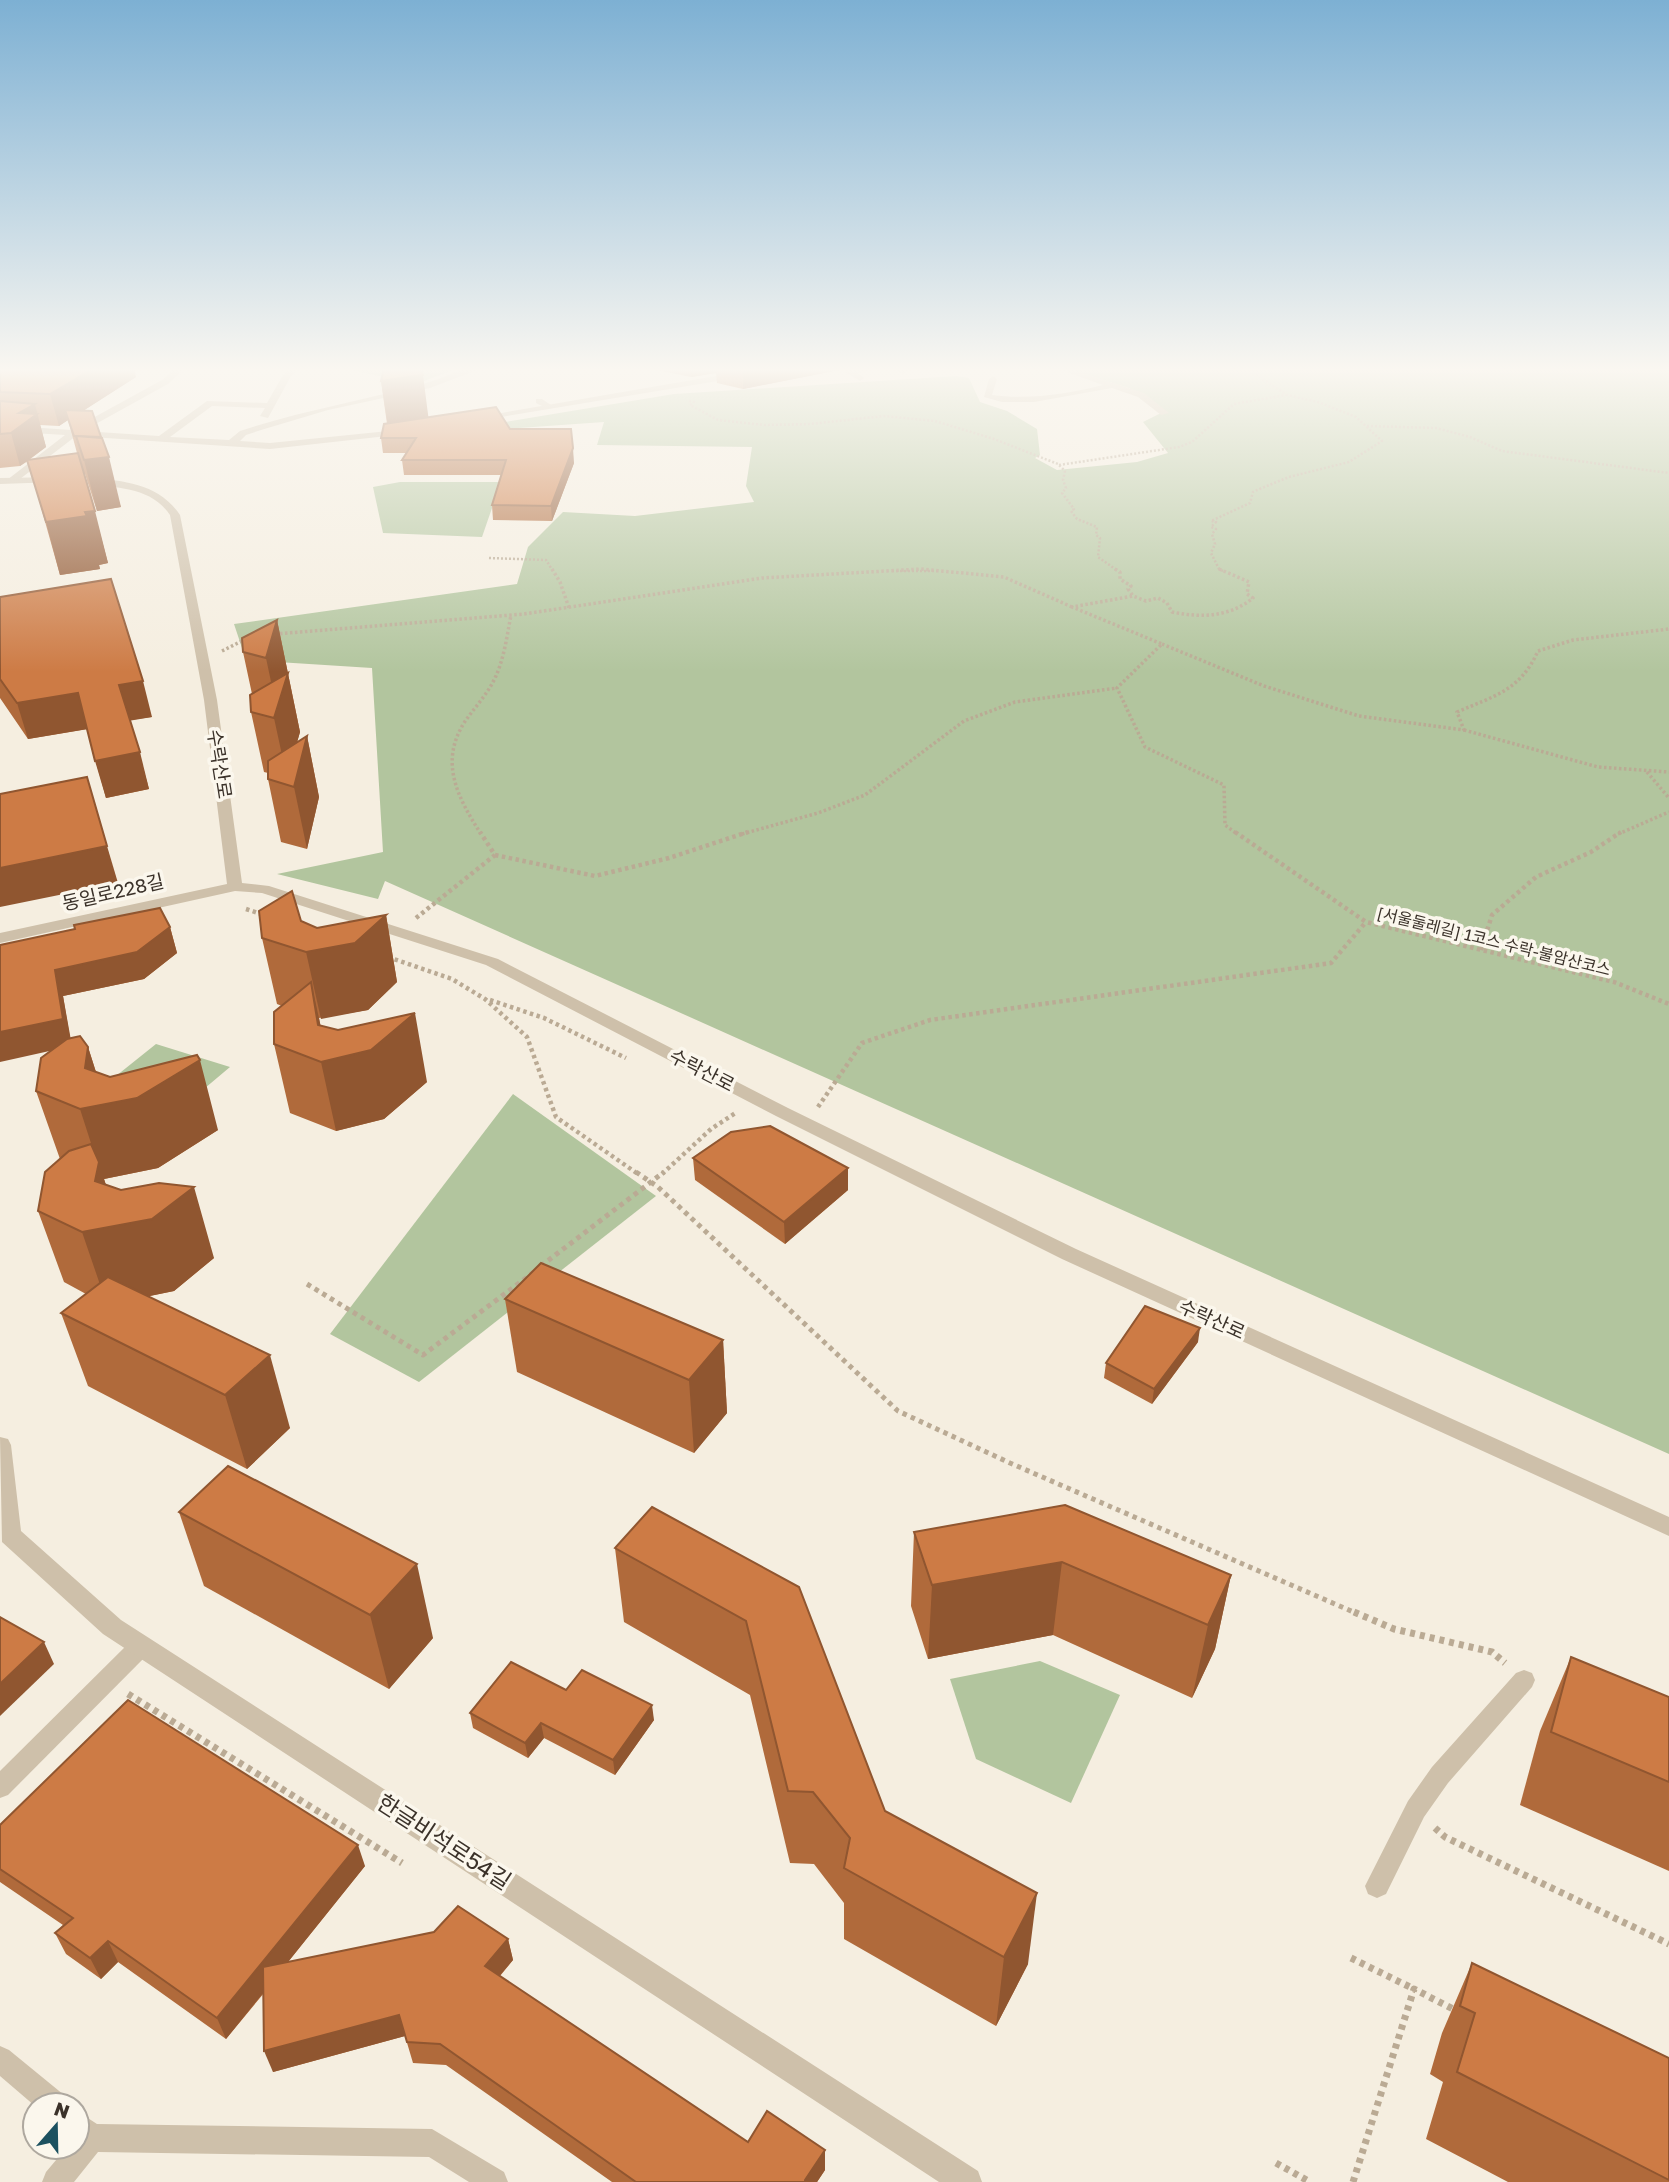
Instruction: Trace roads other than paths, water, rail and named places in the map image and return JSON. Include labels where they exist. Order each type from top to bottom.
[{"type":"street","points":[[6,480],[22,469]]},
{"type":"street","name":"수락산로","points":[[6,480],[62,479],[113,483],[142,489],[162,498],[175,515],[203,661],[227,809],[234,887],[264,890],[492,962],[807,1124],[1069,1254],[1669,1527]]},
{"type":"street","name":"동일로228길","points":[[0,938],[198,892],[234,887]]},
{"type":"street","name":"한글비석로54길","points":[[0,1444],[10,1535],[112,1627],[968,2182]]},
{"type":"lane","points":[[0,1787],[141,1646]]},
{"type":"lane","points":[[1377,1886],[1416,1809],[1440,1775],[1524,1680]]},
{"type":"lane","points":[[0,2059],[38,2091]]},
{"type":"lane","points":[[91,2132],[432,2143],[494,2182]]},
{"type":"lane","points":[[56,2182],[68,2161]]}]
